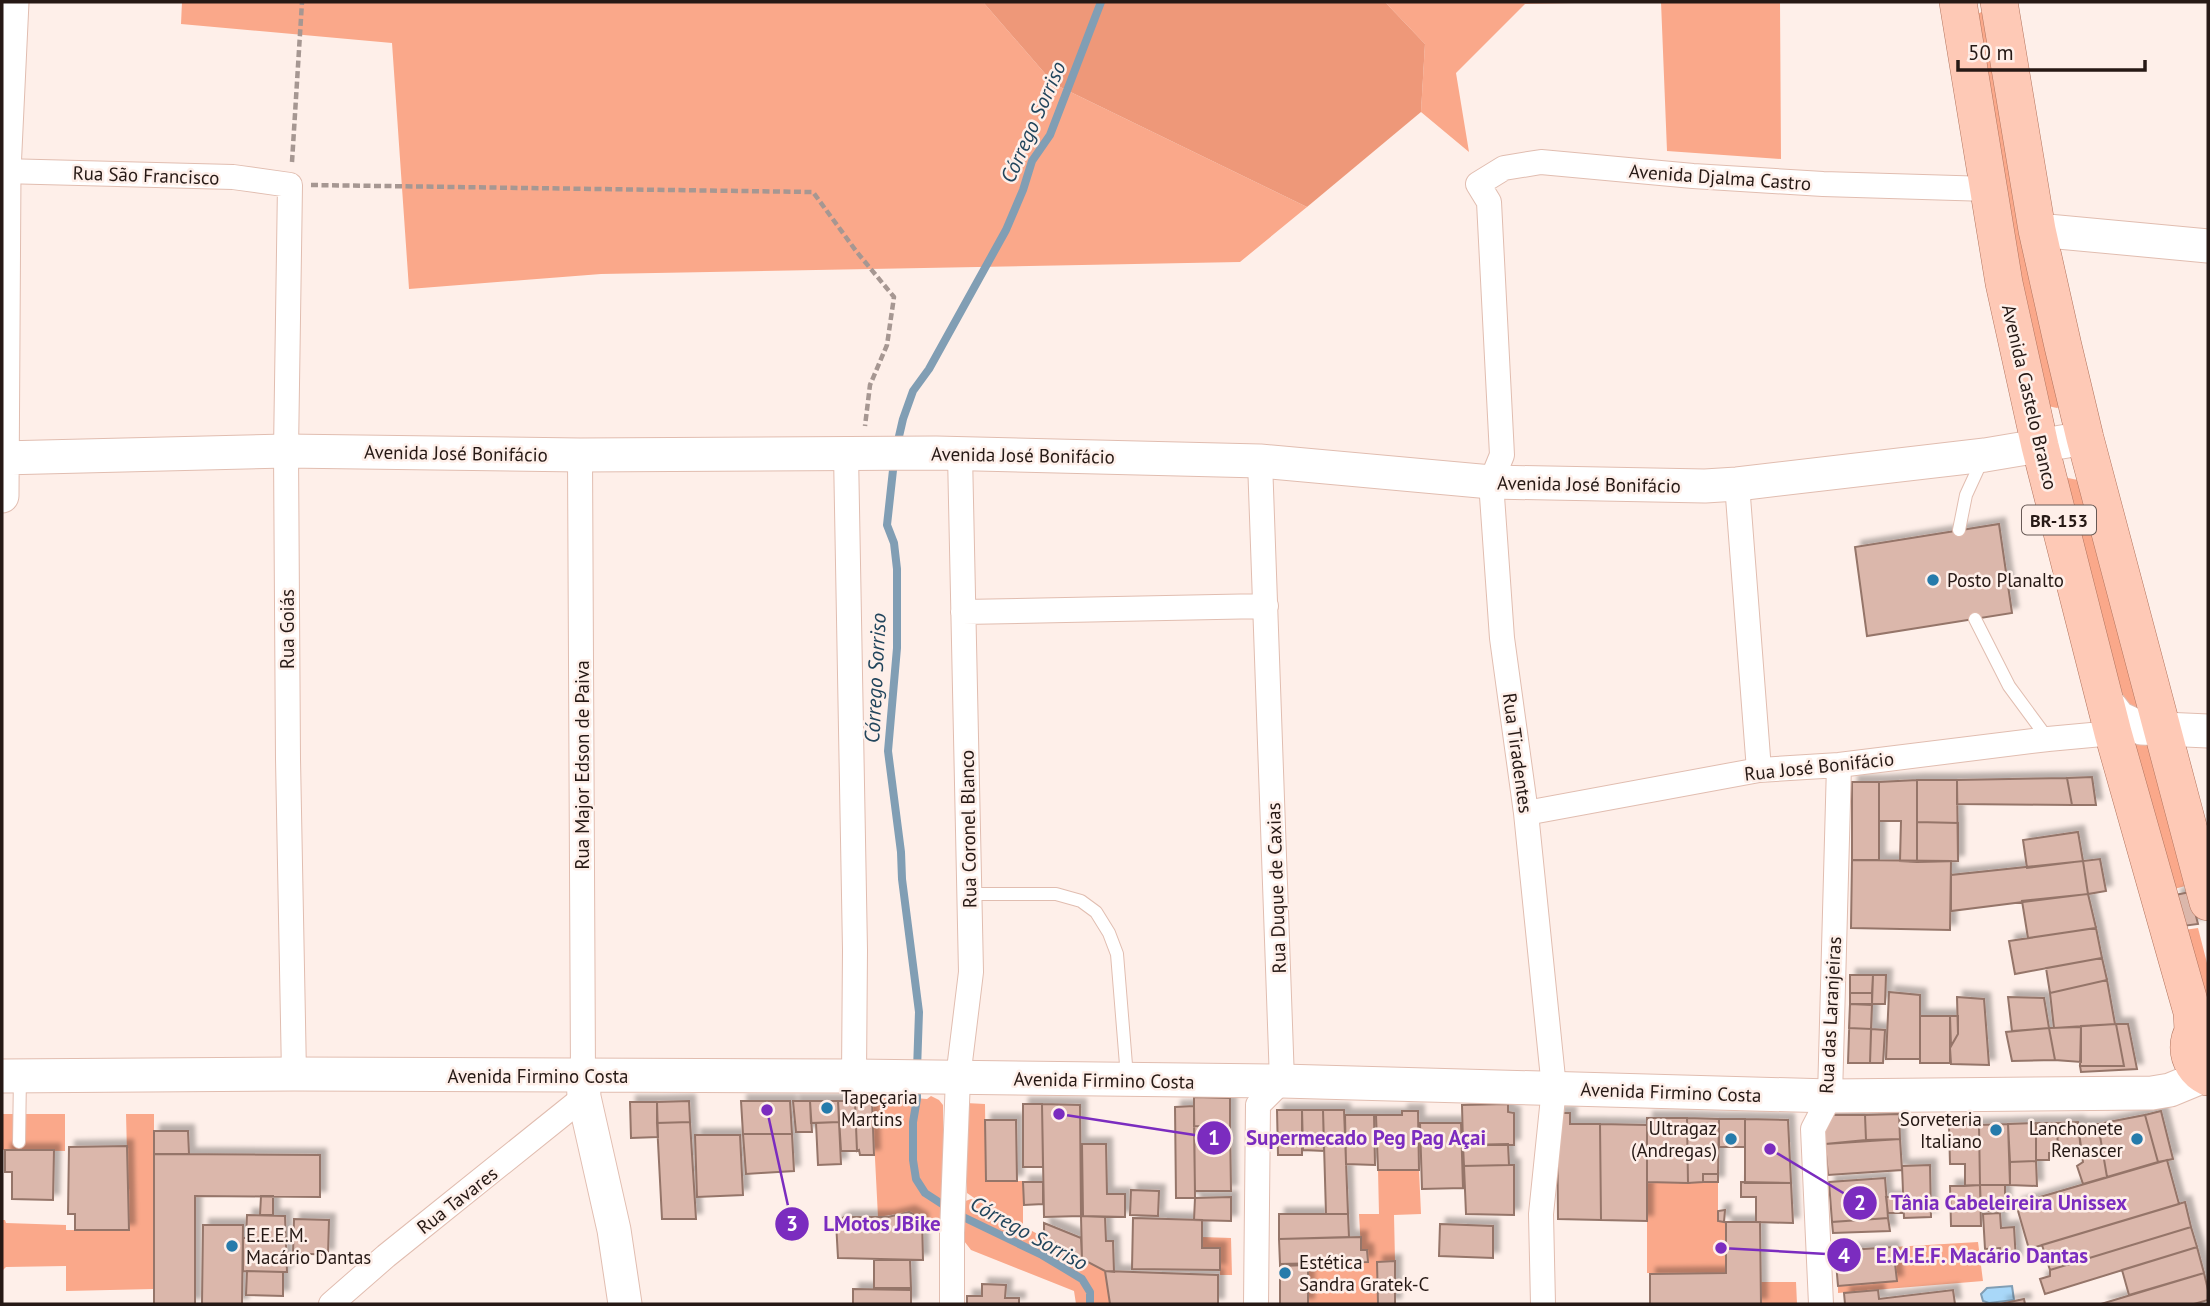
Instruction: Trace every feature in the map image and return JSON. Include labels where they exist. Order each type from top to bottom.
[{"type":"main road","name":"Avenida Castelo Branco","points":[[1958,2],[2004,283],[2040,446],[2110,717],[2192,1012],[2201,1025],[2188,1042],[2189,1055],[2207,1085]]},
{"type":"main road","name":"BR-153","points":[[1999,2],[2037,230],[2085,438],[2208,902]]},
{"type":"street","points":[[2,496],[3,171],[12,2]]},
{"type":"street","name":"Avenida Djalma Castro","points":[[1489,202],[1478,184],[1504,168],[1541,162],[1693,176],[1823,184],[1989,189]]},
{"type":"street","name":"Rua São Francisco","points":[[3,171],[233,177],[290,185]]},
{"type":"street","name":"Rua Goiás","points":[[290,185],[286,451],[288,773],[294,1074]]},
{"type":"street","name":"Rua Tiradentes","points":[[1489,202],[1502,455],[1491,482],[1502,638],[1526,813],[1554,1088],[1541,1214],[1543,1304]]},
{"type":"street","points":[[2037,230],[2208,246]]},
{"type":"street","name":"Avenida José Bonifácio","points":[[2,458],[286,451],[580,455],[948,453],[1261,461],[1491,482],[1705,486],[1985,455],[2085,438]]},
{"type":"street","name":"Rua Coronel Blanco","points":[[948,453],[963,612],[971,972],[951,1078],[954,1203],[952,1304]]},
{"type":"street","points":[[861,454],[855,950],[869,1076]]},
{"type":"street","name":"Rua Major Edson de Paiva","points":[[580,455],[584,1087]]},
{"type":"street","name":"Rua Duque de Caxias","points":[[1261,461],[1282,1081]]},
{"type":"street","points":[[1737,484],[1759,770]]},
{"type":"street","points":[[963,612],[1266,606]]},
{"type":"street","points":[[2110,717],[2141,728],[2208,731]]},
{"type":"street","name":"Rua José Bonifácio","points":[[1526,813],[1759,770],[1839,765],[2048,739],[2110,717]]},
{"type":"street","name":"Rua das Laranjeiras","points":[[1821,1304],[1813,1129],[1830,1096],[1839,765]]},
{"type":"street","name":"Avenida Firmino Costa","points":[[11,1076],[294,1074],[584,1087],[869,1076],[1282,1081],[1830,1096],[2152,1093],[2207,1085]]},
{"type":"street","points":[[1256,1304],[1258,1105],[1282,1081]]},
{"type":"street","points":[[584,1087],[614,1230],[625,1304]]},
{"type":"street","name":"Rua Tavares","points":[[331,1304],[584,1087]]},
{"type":"lane","points":[[1959,530],[1966,495],[1985,455]]},
{"type":"lane","points":[[1975,619],[2009,686],[2048,739]]},
{"type":"lane","points":[[969,894],[1056,894],[1081,901],[1096,912],[1109,933],[1117,954],[1127,1080]]},
{"type":"lane","points":[[11,1076],[19,1142]]},
{"type":"path","points":[[302,2],[290,185],[813,192],[894,297],[887,345],[870,385],[861,454]]},
{"type":"shaded area","points":[[182,2],[983,2],[1054,84],[1307,207],[1240,262],[601,274],[409,289],[392,43],[181,24]]},
{"type":"shaded area","points":[[983,2],[1385,2],[1425,44],[1421,112],[1307,207],[1054,84]]},
{"type":"shaded area","points":[[1385,2],[1625,2],[1525,4],[1456,73],[1469,152],[1421,112],[1425,44]]},
{"type":"shaded area","points":[[1661,2],[1780,2],[1781,159],[1667,151]]},
{"type":"shaded area","points":[[1976,14],[1987,14],[2061,406],[2057,408],[2048,406],[2007,214]]},
{"type":"shaded area","points":[[2068,478],[2078,480],[2142,711],[2126,703],[2120,687],[2065,481]]},
{"type":"shaded area","points":[[2134,740],[2154,743],[2189,885],[2174,889]]},
{"type":"shaded area","points":[[2198,928],[2208,967],[2208,1005],[2184,930]]},
{"type":"shaded area","points":[[876,1095],[927,1099],[931,1096],[943,1105],[943,1180],[960,1203],[971,1199],[980,1202],[967,1193],[966,1103],[985,1104],[986,1181],[1023,1181],[1023,1226],[1105,1271],[1110,1304],[1076,1304],[1074,1291],[971,1250],[961,1237],[909,1212],[878,1217],[872,1100]]},
{"type":"shaded area","points":[[2,1114],[65,1114],[65,1151],[2,1150]]},
{"type":"shaded area","points":[[126,1114],[154,1114],[154,1289],[66,1291],[66,1266],[6,1267],[2,1271],[2,1220],[6,1223],[66,1225],[66,1230],[129,1230]]},
{"type":"shaded area","points":[[1378,1170],[1419,1170],[1421,1214],[1394,1215],[1395,1261],[1378,1304],[1308,1304],[1308,1265],[1367,1262],[1367,1251],[1361,1250],[1359,1214],[1379,1214]]},
{"type":"shaded area","points":[[1647,1182],[1718,1182],[1718,1221],[1726,1222],[1726,1273],[1647,1273]]},
{"type":"shaded area","points":[[1202,1237],[1231,1238],[1232,1275],[1220,1275],[1220,1248],[1202,1248]]},
{"type":"shaded area","points":[[1978,1242],[1983,1281],[1838,1293],[1838,1286],[1896,1281],[1893,1247]]},
{"type":"shaded area","points":[[1761,1282],[1796,1282],[1797,1304],[1761,1304]]},
{"type":"water","points":[[2012,1286],[2014,1300],[1989,1303],[1983,1301],[1981,1294],[1987,1288]]},
{"type":"building","name":"Posto Planalto","points":[[1999,524],[2012,613],[1867,636],[1855,547]]},
{"type":"building","points":[[2092,777],[2096,805],[2072,805],[2067,778]]},
{"type":"building","points":[[2067,778],[2072,805],[1957,804],[1957,780]]},
{"type":"building","points":[[1917,780],[1957,780],[1958,861],[1917,862]]},
{"type":"building","points":[[1917,780],[1917,862],[1900,861],[1901,821],[1879,821],[1879,782]]},
{"type":"building","points":[[1852,782],[1879,782],[1879,860],[1852,860]]},
{"type":"building","points":[[1917,822],[1958,823],[1958,861],[1917,862]]},
{"type":"building","points":[[2078,832],[2083,861],[2027,868],[2023,840]]},
{"type":"building","points":[[2100,859],[2106,891],[2088,894],[2083,861]]},
{"type":"building","points":[[1852,860],[1951,861],[1950,930],[1851,928]]},
{"type":"building","points":[[2083,861],[2088,894],[1951,911],[1951,875]]},
{"type":"building","points":[[2190,892],[2198,924],[2183,926],[2175,895]]},
{"type":"building","points":[[2088,894],[2096,928],[2028,938],[2022,901]]},
{"type":"building","points":[[2096,928],[2102,958],[2015,974],[2009,941]]},
{"type":"building","points":[[2102,958],[2107,980],[2050,993],[2046,968]]},
{"type":"building","points":[[1850,975],[1873,975],[1872,993],[1850,993]]},
{"type":"building","points":[[1873,975],[1886,975],[1885,1004],[1872,1004]]},
{"type":"building","points":[[2107,980],[2115,1024],[2054,1028],[2050,993]]},
{"type":"building","points":[[1889,992],[1920,995],[1920,1059],[1886,1059]]},
{"type":"building","points":[[1850,993],[1872,993],[1872,1004],[1850,1004]]},
{"type":"building","points":[[1957,997],[1984,999],[1989,1065],[1951,1064],[1950,1048],[1958,1034]]},
{"type":"building","points":[[2008,997],[2044,998],[2049,1028],[2012,1031]]},
{"type":"building","points":[[1850,1004],[1872,1005],[1870,1063],[1848,1063]]},
{"type":"building","points":[[1850,1004],[1872,1005],[1871,1029],[1849,1028]]},
{"type":"building","points":[[1920,1016],[1950,1016],[1950,1063],[1920,1063]]},
{"type":"building","points":[[1950,1016],[1958,1016],[1958,1034],[1951,1046]]},
{"type":"building","points":[[2116,1024],[2124,1066],[2080,1066],[2081,1026]]},
{"type":"building","points":[[2116,1024],[2128,1024],[2137,1069],[2081,1072],[2080,1066],[2124,1066]]},
{"type":"building","points":[[2081,1027],[2081,1062],[2055,1060],[2049,1028]]},
{"type":"building","points":[[2049,1028],[2055,1060],[2012,1061],[2006,1032]]},
{"type":"building","points":[[1871,1029],[1885,1030],[1883,1063],[1870,1063]]},
{"type":"building","points":[[1194,1097],[1230,1098],[1230,1127],[1194,1126]]},
{"type":"building","points":[[872,1100],[874,1155],[860,1155],[859,1150],[857,1151],[855,1101]]},
{"type":"building","points":[[689,1101],[690,1122],[657,1123],[657,1102]]},
{"type":"building","points":[[741,1101],[790,1101],[792,1134],[743,1134]]},
{"type":"building","points":[[793,1101],[810,1101],[812,1132],[796,1132]]},
{"type":"building","points":[[810,1101],[838,1101],[839,1122],[811,1123]]},
{"type":"building","points":[[838,1101],[855,1101],[857,1151],[841,1151]]},
{"type":"building","points":[[630,1102],[657,1102],[658,1137],[631,1138]]},
{"type":"building","points":[[1023,1104],[1042,1104],[1043,1167],[1023,1167]]},
{"type":"building","points":[[1042,1104],[1080,1105],[1081,1216],[1044,1217]]},
{"type":"building","points":[[1508,1104],[1508,1112],[1514,1113],[1514,1145],[1463,1145],[1462,1105]]},
{"type":"building","points":[[1194,1106],[1195,1198],[1176,1198],[1175,1107]]},
{"type":"building","points":[[1277,1110],[1302,1110],[1302,1155],[1278,1155]]},
{"type":"building","points":[[1302,1110],[1323,1110],[1324,1151],[1303,1150]]},
{"type":"building","points":[[1323,1110],[1344,1110],[1348,1214],[1326,1214]]},
{"type":"building","points":[[1402,1111],[1418,1111],[1419,1170],[1378,1170],[1376,1115],[1402,1115]]},
{"type":"building","points":[[2161,1111],[2173,1159],[2158,1162],[2145,1115]]},
{"type":"building","points":[[1557,1113],[1570,1113],[1570,1124],[1600,1124],[1601,1220],[1558,1219]]},
{"type":"building","points":[[1899,1114],[1900,1139],[1866,1140],[1865,1115]]},
{"type":"building","points":[[1345,1115],[1374,1115],[1375,1165],[1346,1164]]},
{"type":"building","points":[[1823,1115],[1865,1115],[1866,1140],[1825,1144]]},
{"type":"building","points":[[2145,1115],[2158,1162],[2107,1177],[2098,1124]]},
{"type":"building","points":[[1647,1118],[1687,1118],[1688,1183],[1647,1182]]},
{"type":"building","points":[[1687,1118],[1719,1119],[1718,1174],[1703,1174],[1703,1182],[1688,1183]]},
{"type":"building","points":[[1719,1119],[1745,1119],[1745,1147],[1719,1147]]},
{"type":"building","points":[[1745,1119],[1788,1120],[1791,1183],[1745,1183]]},
{"type":"building","points":[[985,1120],[1016,1120],[1017,1181],[986,1181]]},
{"type":"building","points":[[690,1122],[696,1219],[662,1219],[657,1123]]},
{"type":"building","points":[[839,1122],[841,1164],[818,1165],[816,1123]]},
{"type":"building","points":[[2078,1122],[2081,1152],[2058,1153],[2057,1123]]},
{"type":"building","points":[[1420,1123],[1461,1123],[1463,1188],[1422,1189]]},
{"type":"building","points":[[2036,1123],[2057,1123],[2058,1153],[2049,1153],[2049,1160],[2036,1160]]},
{"type":"building","points":[[2036,1123],[2036,1161],[2010,1162],[2008,1124]]},
{"type":"building","points":[[1600,1124],[1647,1125],[1647,1221],[1601,1220]]},
{"type":"building","points":[[2008,1124],[2010,1185],[1980,1185],[1979,1125]]},
{"type":"building","points":[[2078,1124],[2098,1124],[2107,1177],[2083,1184],[2077,1166],[2083,1162]]},
{"type":"building","points":[[1949,1125],[1979,1125],[1980,1185],[1965,1186],[1965,1164],[1950,1164]]},
{"type":"building","points":[[1194,1126],[1230,1127],[1231,1191],[1195,1191]]},
{"type":"building","points":[[154,1131],[188,1131],[189,1154],[154,1154]]},
{"type":"building","points":[[743,1134],[792,1134],[794,1171],[746,1174]]},
{"type":"building","points":[[695,1135],[740,1135],[743,1195],[697,1197]]},
{"type":"building","points":[[1900,1139],[1902,1170],[1828,1175],[1825,1144]]},
{"type":"building","points":[[1082,1144],[1106,1144],[1107,1194],[1125,1194],[1125,1217],[1083,1216]]},
{"type":"building","points":[[1508,1144],[1509,1165],[1464,1166],[1463,1145]]},
{"type":"building","points":[[127,1146],[129,1230],[75,1230],[75,1214],[68,1214],[69,1147]]},
{"type":"building","points":[[5,1150],[54,1150],[53,1200],[12,1199],[12,1172],[5,1172]]},
{"type":"building","points":[[154,1154],[320,1155],[320,1197],[195,1196],[195,1304],[154,1304]]},
{"type":"building","points":[[2167,1160],[2179,1204],[2029,1249],[2016,1204]]},
{"type":"building","points":[[2036,1161],[2037,1186],[2010,1185],[2010,1162]]},
{"type":"building","points":[[1514,1165],[1514,1215],[1466,1214],[1464,1166]]},
{"type":"building","points":[[1930,1165],[1931,1217],[1904,1218],[1902,1166]]},
{"type":"building","points":[[1703,1174],[1718,1174],[1718,1182],[1703,1182]]},
{"type":"building","points":[[1885,1178],[1888,1218],[1832,1222],[1829,1182]]},
{"type":"building","points":[[1023,1182],[1043,1182],[1043,1204],[1024,1205]]},
{"type":"building","points":[[1741,1182],[1791,1183],[1793,1223],[1756,1222],[1756,1197],[1741,1197]]},
{"type":"building","points":[[1980,1185],[1981,1226],[1951,1226],[1950,1186]]},
{"type":"building","points":[[1980,1185],[2005,1185],[2005,1211],[1981,1211]]},
{"type":"building","points":[[1131,1190],[1159,1191],[1158,1216],[1130,1215]]},
{"type":"building","points":[[261,1196],[273,1196],[273,1215],[260,1215]]},
{"type":"building","points":[[1231,1197],[1231,1221],[1194,1220],[1195,1198]]},
{"type":"building","points":[[1886,1197],[1903,1197],[1903,1213],[1888,1213]]},
{"type":"building","points":[[2185,1202],[2191,1227],[2050,1270],[2042,1245]]},
{"type":"building","points":[[1725,1210],[1724,1222],[1718,1221],[1718,1211]]},
{"type":"building","points":[[909,1212],[922,1219],[923,1260],[838,1258],[836,1222],[844,1217],[888,1217]]},
{"type":"building","points":[[2000,1213],[2001,1228],[2014,1227],[2016,1261],[2001,1262],[2000,1248],[1985,1249],[1983,1214]]},
{"type":"building","points":[[1279,1214],[1348,1214],[1349,1237],[1279,1239]]},
{"type":"building","points":[[247,1215],[285,1216],[287,1272],[243,1271],[243,1238],[246,1238]]},
{"type":"building","points":[[1081,1216],[1105,1217],[1106,1241],[1113,1241],[1114,1272],[1105,1271],[1082,1259]]},
{"type":"building","points":[[1133,1218],[1202,1220],[1202,1248],[1220,1248],[1220,1270],[1132,1269]]},
{"type":"building","points":[[1888,1218],[1890,1231],[1833,1233],[1832,1222]]},
{"type":"building","points":[[294,1219],[329,1220],[328,1255],[293,1253]]},
{"type":"building","points":[[1726,1222],[1760,1222],[1761,1304],[1650,1304],[1650,1274],[1726,1273]]},
{"type":"building","points":[[1044,1223],[1081,1238],[1082,1259],[1044,1238]]},
{"type":"building","points":[[1440,1224],[1493,1226],[1493,1258],[1439,1256]]},
{"type":"building","points":[[203,1225],[243,1225],[242,1304],[202,1304]]},
{"type":"building","points":[[2191,1227],[2197,1247],[2045,1294],[2040,1279],[2050,1276],[2050,1270]]},
{"type":"building","points":[[1361,1237],[1361,1250],[1367,1250],[1368,1262],[1280,1264],[1279,1239]]},
{"type":"building","points":[[1893,1247],[1897,1281],[1838,1286],[1835,1251]]},
{"type":"building","points":[[2197,1247],[2204,1273],[2129,1295],[2122,1270]]},
{"type":"building","points":[[874,1260],[910,1260],[911,1288],[874,1288]]},
{"type":"building","points":[[1395,1261],[1395,1304],[1378,1304],[1377,1262]]},
{"type":"building","points":[[1308,1265],[1308,1304],[1280,1304],[1280,1266]]},
{"type":"building","points":[[247,1271],[283,1272],[283,1296],[246,1295]]},
{"type":"building","points":[[1105,1271],[1218,1275],[1218,1304],[1110,1304]]},
{"type":"building","points":[[2204,1273],[2208,1300],[2194,1304],[2101,1304]]},
{"type":"building","points":[[982,1284],[1006,1285],[1005,1298],[1019,1298],[1019,1304],[967,1304],[967,1296],[982,1296]]},
{"type":"building","points":[[853,1289],[911,1290],[911,1304],[853,1304]]},
{"type":"building","points":[[1878,1290],[1879,1299],[1953,1290],[1955,1304],[1845,1304],[1844,1293]]},
{"type":"building","points":[[2024,1299],[2025,1304],[2000,1304]]},
{"type":"waterway","name":"Córrego Sorriso","points":[[897,445],[913,391],[929,369],[1006,230],[1032,161],[1050,135],[1101,2]]},
{"type":"waterway","name":"Córrego Sorriso","points":[[894,461],[887,525],[894,543],[897,569],[897,648],[888,751],[919,1012],[917,1070]]},
{"type":"waterway","name":"Córrego Sorriso","points":[[917,1083],[913,1160],[916,1179],[925,1193],[959,1215],[1042,1255],[1082,1279],[1090,1292],[1090,1304]]},
{"type":"place","name":"Posto Planalto","points":[[1933,580]]},
{"type":"place","name":"Tapeçaria Martins","points":[[827,1108]]},
{"type":"place","name":"LMotos JBike","points":[[767,1110]]},
{"type":"place","name":"Supermecado Peg Pag Açai","points":[[1059,1114]]},
{"type":"place","name":"Sorveteria Italiano","points":[[1996,1130]]},
{"type":"place","name":"Ultragaz (Andregas)","points":[[1731,1139]]},
{"type":"place","name":"Lanchonete Renascer","points":[[2137,1139]]},
{"type":"place","name":"Tânia Cabeleireira Unissex","points":[[1770,1149]]},
{"type":"place","name":"E.E.E.M. Macário Dantas","points":[[232,1246]]},
{"type":"place","name":"E.M.E.F. Macário Dantas","points":[[1721,1248]]},
{"type":"place","name":"Estética Sandra Gratek-C","points":[[1285,1273]]}]
